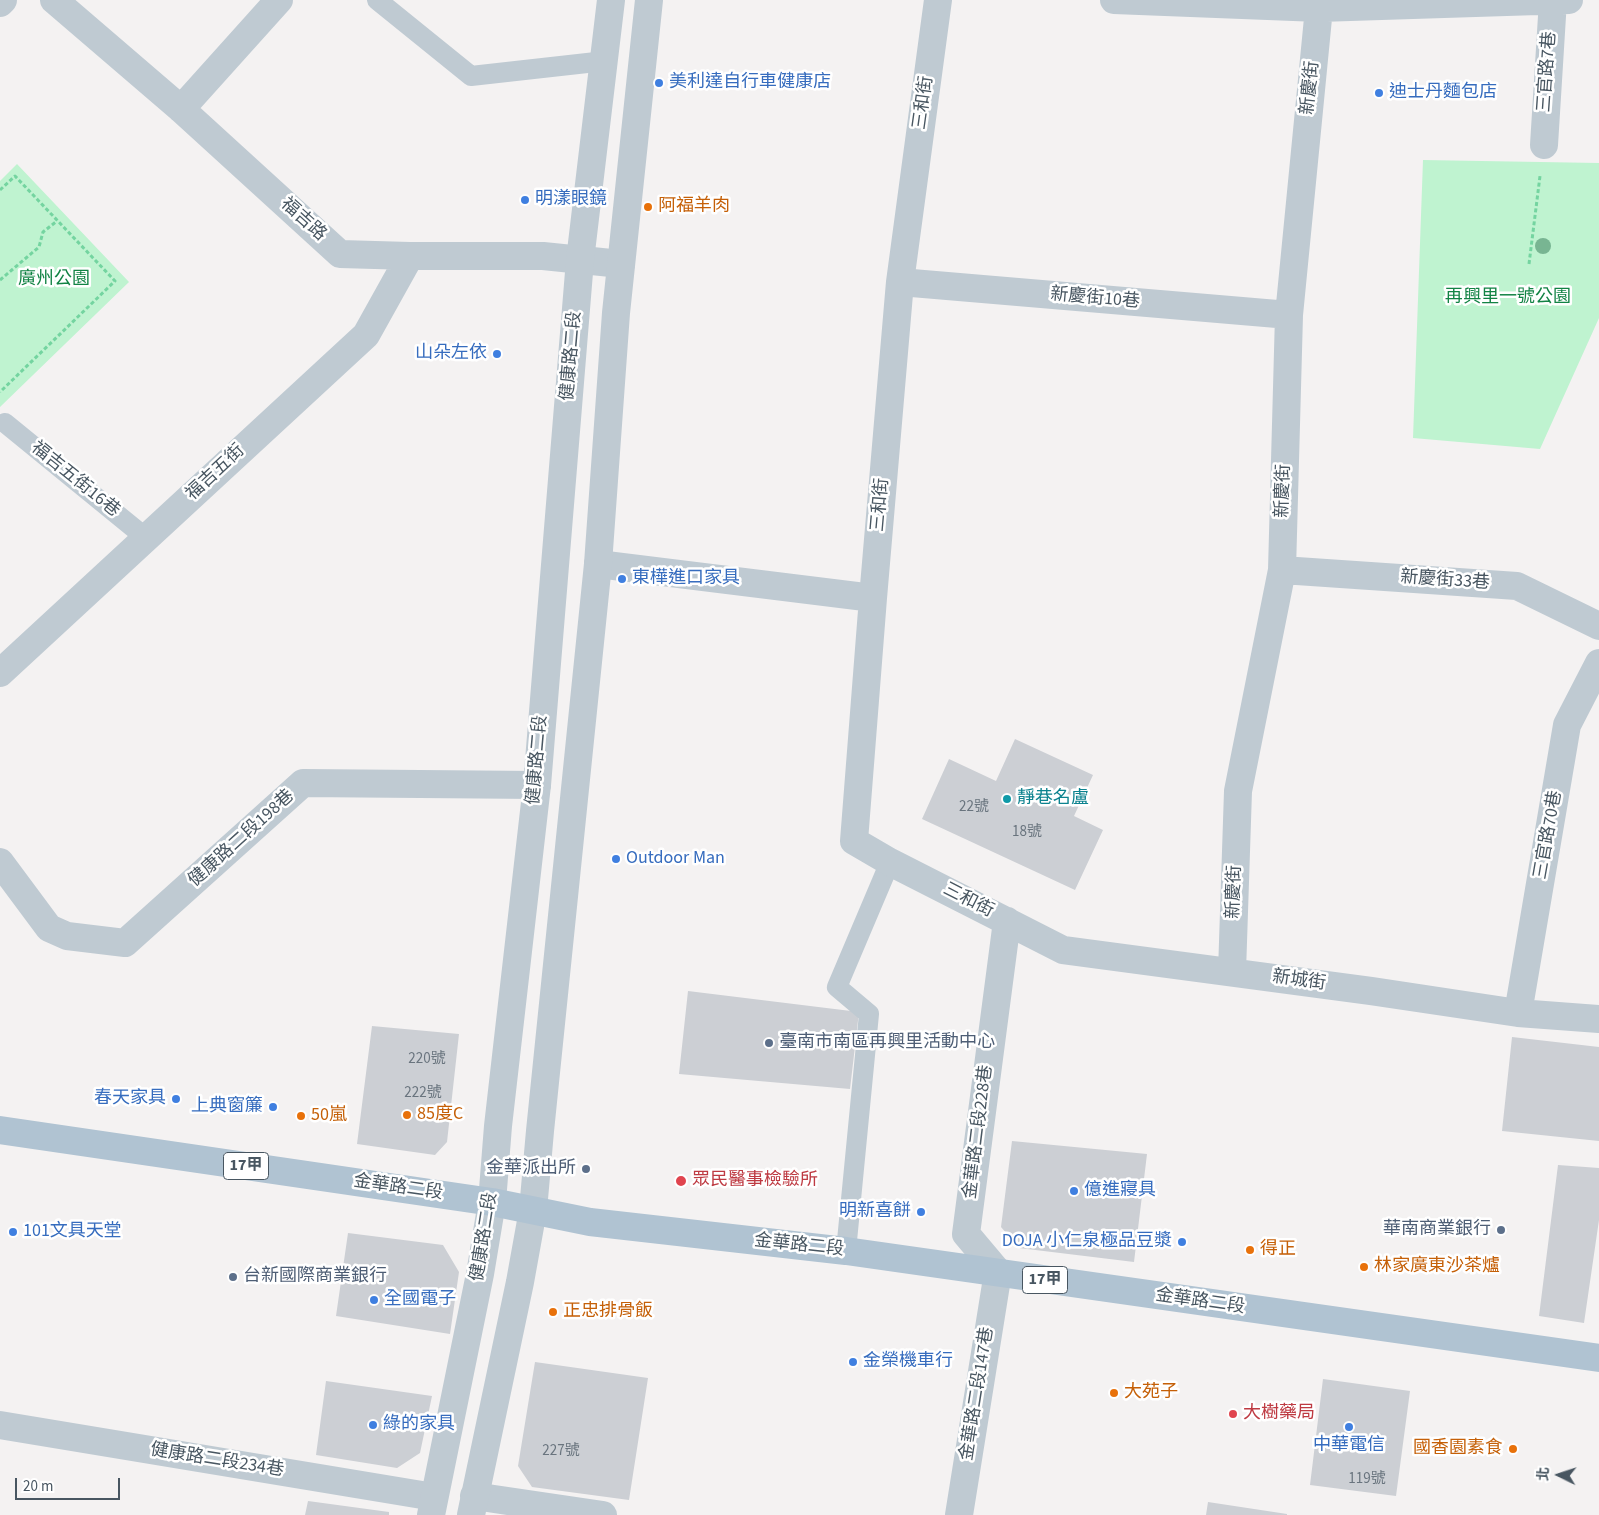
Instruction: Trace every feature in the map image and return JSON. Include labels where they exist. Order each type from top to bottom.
[{"type":"main road","name":"金華路二段","points":[[0,1130],[492,1202],[590,1222],[846,1251],[1599,1358]]},
{"type":"street","points":[[0,3],[3,0]]},
{"type":"street","name":"福吉路","points":[[54,0],[181,109],[340,254],[543,256],[621,264]]},
{"type":"street","points":[[181,109],[279,0]]},
{"type":"street","name":"健康路二段","points":[[432,1506],[480,1274],[492,1202],[498,1126],[537,785],[580,260],[611,0]]},
{"type":"street","points":[[603,1515],[472,1506],[520,1282],[533,1210],[598,564],[616,313],[649,0]]},
{"type":"street","name":"三和街","points":[[938,0],[900,282],[854,841],[890,862],[1007,920]]},
{"type":"street","points":[[1114,0],[1319,8],[1569,0]]},
{"type":"street","name":"三官路7巷","points":[[1544,144],[1553,0]]},
{"type":"street","name":"新慶街","points":[[1232,972],[1238,791],[1282,570],[1289,315],[1319,8]]},
{"type":"street","name":"福吉五街","points":[[0,673],[366,335],[410,256]]},
{"type":"street","name":"新慶街10巷","points":[[900,282],[1289,315]]},
{"type":"street","points":[[598,564],[873,598]]},
{"type":"street","name":"新慶街33巷","points":[[1282,570],[1517,586],[1599,626]]},
{"type":"street","name":"三官路70巷","points":[[1518,1013],[1567,725],[1599,663]]},
{"type":"street","name":"健康路二段198巷","points":[[0,862],[49,928],[67,936],[125,943],[303,783],[537,785]]},
{"type":"street","name":"新城街","points":[[1007,920],[1063,950],[1362,989],[1518,1013],[1599,1019]]},
{"type":"street","name":"金華路二段228巷","points":[[998,1272],[966,1234],[1007,920]]},
{"type":"street","name":"金華路二段147巷","points":[[959,1515],[998,1272]]},
{"type":"street","name":"健康路二段234巷","points":[[0,1425],[432,1506]]},
{"type":"lane","points":[[378,0],[471,76],[605,61]]},
{"type":"lane","name":"福吉五街16巷","points":[[4,423],[146,538]]},
{"type":"lane","points":[[846,1251],[869,1014],[837,987],[890,862]]},
{"type":"path","points":[[1530,264],[1544,144]]},
{"type":"path","points":[[0,190],[15,176],[115,281],[0,392]]},
{"type":"path","points":[[0,280],[39,247],[43,232],[57,222]]},
{"type":"green space","name":"再興里一號公園","points":[[1423,160],[1599,163],[1599,318],[1540,449],[1413,438]]},
{"type":"green space","name":"廣州公園","points":[[17,164],[129,282],[0,407],[0,181]]},
{"type":"building","name":"靜巷名盧","points":[[1015,739],[1093,775],[1074,816],[1103,830],[1075,890],[922,819],[949,759],[996,781]]},
{"type":"building","name":"臺南市南區再興里活動中心","points":[[688,991],[859,1012],[850,1089],[679,1074]]},
{"type":"building","points":[[372,1026],[459,1034],[447,1142],[435,1155],[357,1144]]},
{"type":"building","points":[[1512,1037],[1599,1047],[1599,1141],[1502,1131]]},
{"type":"building","name":"億進寢具","points":[[1012,1141],[1147,1154],[1134,1262],[1019,1248],[1001,1227]]},
{"type":"building","points":[[1558,1165],[1599,1168],[1599,1220],[1584,1323],[1539,1316]]},
{"type":"building","points":[[348,1233],[443,1245],[459,1272],[450,1334],[336,1316]]},
{"type":"building","points":[[535,1362],[648,1378],[629,1500],[532,1487],[518,1466]]},
{"type":"building","points":[[1323,1379],[1410,1391],[1396,1496],[1310,1485]]},
{"type":"building","name":"綠的家具","points":[[326,1381],[432,1396],[420,1453],[397,1468],[316,1455]]},
{"type":"building","points":[[308,1501],[389,1512],[389,1515],[305,1515]]},
{"type":"building","points":[[1208,1502],[1287,1514],[1287,1515],[1206,1515]]},
{"type":"place","name":"美利達自行車健康店","points":[[659,83]]},
{"type":"place","name":"迪士丹麵包店","points":[[1379,93]]},
{"type":"place","name":"明漾眼鏡","points":[[525,200]]},
{"type":"place","name":"阿福羊肉","points":[[648,207]]},
{"type":"place","name":"山朵左依","points":[[497,354]]},
{"type":"place","name":"東樺進口家具","points":[[622,579]]},
{"type":"place","name":"靜巷名盧","points":[[1007,799]]},
{"type":"place","name":"Outdoor Man","points":[[616,859]]},
{"type":"place","name":"臺南市南區再興里活動中心","points":[[769,1043]]},
{"type":"place","name":"春天家具","points":[[176,1099]]},
{"type":"place","name":"上典窗簾","points":[[273,1107]]},
{"type":"place","name":"85度C","points":[[407,1115]]},
{"type":"place","name":"50嵐","points":[[301,1116]]},
{"type":"place","name":"金華派出所","points":[[586,1169]]},
{"type":"place","name":"眾民醫事檢驗所","points":[[681,1181]]},
{"type":"place","name":"億進寢具","points":[[1074,1191]]},
{"type":"place","name":"明新喜餅","points":[[921,1212]]},
{"type":"place","name":"華南商業銀行","points":[[1501,1230]]},
{"type":"place","name":"101文具天堂","points":[[13,1232]]},
{"type":"place","name":"DOJA 小仁泉極品豆漿","points":[[1182,1242]]},
{"type":"place","name":"得正","points":[[1250,1250]]},
{"type":"place","name":"林家廣東沙茶爐","points":[[1364,1267]]},
{"type":"place","name":"台新國際商業銀行","points":[[233,1277]]},
{"type":"place","name":"全國電子","points":[[374,1300]]},
{"type":"place","name":"正忠排骨飯","points":[[553,1312]]},
{"type":"place","name":"金榮機車行","points":[[853,1362]]},
{"type":"place","name":"大苑子","points":[[1114,1393]]},
{"type":"place","name":"大樹藥局","points":[[1233,1414]]},
{"type":"place","name":"綠的家具","points":[[373,1425]]},
{"type":"place","name":"中華電信","points":[[1349,1427]]},
{"type":"place","name":"國香園素食","points":[[1513,1449]]}]
